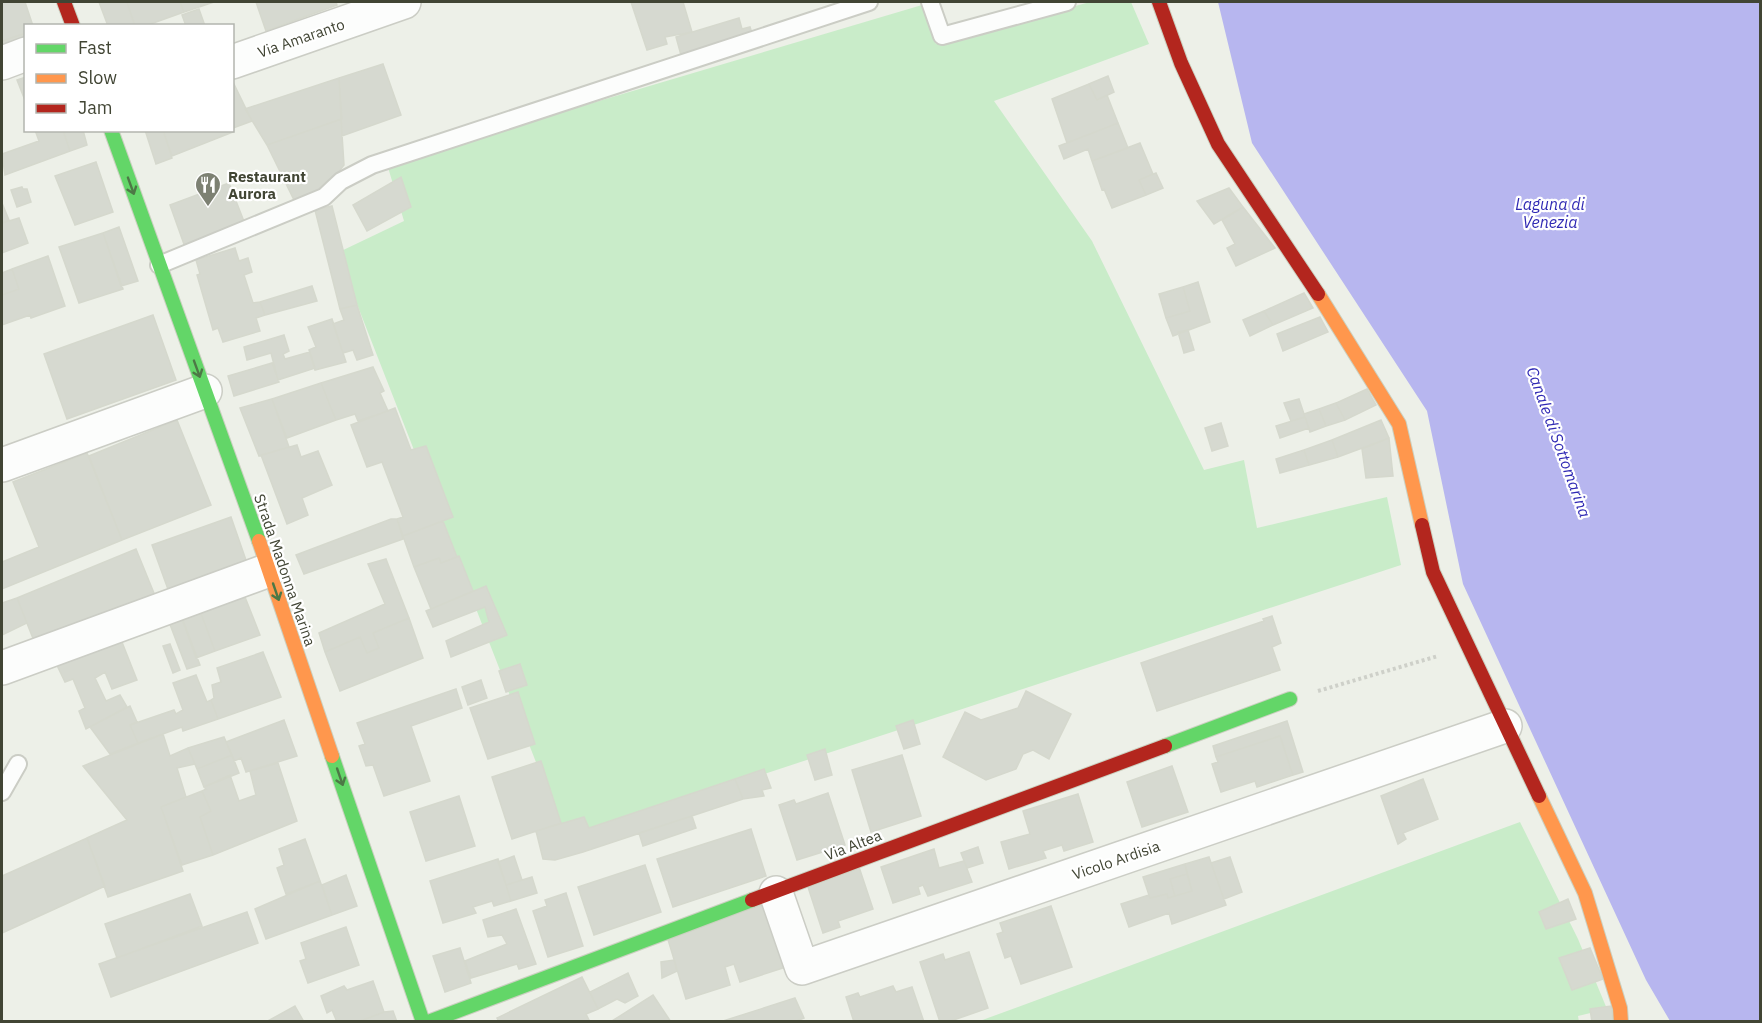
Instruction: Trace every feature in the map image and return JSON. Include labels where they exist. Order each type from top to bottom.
[{"type":"street","points":[[64,2],[72,24]]},
{"type":"street","name":"Via Amaranto","points":[[234,61],[404,2]]},
{"type":"street","points":[[1160,2],[1181,63],[1218,144],[1320,297],[1399,424],[1433,572],[1585,893],[1620,1008],[1621,1022]]},
{"type":"street","points":[[2,63],[24,55]]},
{"type":"street","name":"Strada Madonna Marina","points":[[112,132],[269,570],[426,1022]]},
{"type":"street","points":[[2,465],[205,391]]},
{"type":"street","points":[[2,668],[269,570]]},
{"type":"street","name":"Via Altea","points":[[426,1022],[1290,699]]},
{"type":"street","name":"Vicolo Ardisia","points":[[776,893],[802,968],[1505,726]]},
{"type":"lane","points":[[159,265],[324,196],[341,181],[372,165],[869,2]]},
{"type":"lane","points":[[930,2],[942,36],[1067,2]]},
{"type":"lane","points":[[2,792],[18,764]]},
{"type":"path","points":[[1290,699],[1467,647]]},
{"type":"green space","points":[[1090,2],[1131,2],[1149,44],[994,101],[1092,241],[1204,470],[1244,460],[1257,528],[1387,497],[1401,565],[566,839],[337,253],[404,221],[387,164],[922,5],[936,44]]},
{"type":"green space","points":[[1520,822],[1578,939],[1607,1009],[1578,1016],[1579,1022],[977,1022]]},
{"type":"water","name":"Laguna di Venezia","points":[[1218,2],[1760,2],[1760,1021],[1670,1021],[1646,980],[1463,584],[1427,411],[1252,143]]},
{"type":"building","points":[[2,2],[25,2],[32,24],[24,24],[24,34],[2,41]]},
{"type":"building","points":[[99,2],[127,2],[134,24],[107,24]]},
{"type":"building","points":[[127,2],[180,2],[184,12],[151,24],[134,24]]},
{"type":"building","points":[[180,2],[214,2],[184,12]]},
{"type":"building","points":[[256,2],[336,2],[337,5],[266,31]]},
{"type":"building","points":[[631,2],[683,2],[692,32],[665,37],[667,44],[647,50]]},
{"type":"building","points":[[199,9],[204,24],[185,24],[182,15]]},
{"type":"building","points":[[739,18],[742,29],[750,27],[752,33],[681,55],[676,37]]},
{"type":"building","points":[[24,34],[24,49],[2,48],[2,41]]},
{"type":"building","points":[[383,64],[401,115],[342,136],[339,78]]},
{"type":"building","points":[[1108,76],[1114,92],[1097,100],[1089,84]]},
{"type":"building","points":[[24,78],[24,98],[17,80]]},
{"type":"building","points":[[339,78],[342,119],[267,145],[245,109]]},
{"type":"building","points":[[234,84],[252,121],[234,128]]},
{"type":"building","points":[[1089,84],[1097,100],[1107,95],[1118,123],[1067,143],[1052,99]]},
{"type":"building","points":[[341,119],[344,165],[325,189],[295,202],[267,145]]},
{"type":"building","points":[[1118,123],[1128,148],[1092,161],[1088,149],[1064,159],[1059,146]]},
{"type":"building","points":[[36,132],[64,132],[70,151],[5,175],[2,154],[39,141]]},
{"type":"building","points":[[64,132],[84,132],[87,145],[70,151]]},
{"type":"building","points":[[146,132],[164,132],[172,158],[156,164]]},
{"type":"building","points":[[164,132],[233,132],[172,156]]},
{"type":"building","points":[[1140,143],[1153,174],[1139,180],[1146,195],[1112,208],[1104,189],[1102,190],[1092,161]]},
{"type":"building","points":[[96,162],[113,212],[75,225],[55,176]]},
{"type":"building","points":[[1156,173],[1163,188],[1146,195],[1139,180]]},
{"type":"building","points":[[401,177],[411,207],[367,231],[353,205]]},
{"type":"building","points":[[229,183],[245,224],[185,247],[170,205]]},
{"type":"building","points":[[22,187],[27,189],[31,202],[17,207],[11,190]]},
{"type":"building","points":[[1229,188],[1243,207],[1214,224],[1197,201]]},
{"type":"building","points":[[2,203],[9,220],[2,223]]},
{"type":"building","points":[[332,206],[357,305],[340,309],[315,210]]},
{"type":"building","points":[[1243,207],[1275,248],[1236,266],[1227,248],[1235,244],[1222,220]]},
{"type":"building","points":[[19,218],[28,243],[2,253],[2,223]]},
{"type":"building","points":[[119,227],[138,281],[121,286],[103,233]]},
{"type":"building","points":[[103,233],[123,289],[79,303],[59,247]]},
{"type":"building","points":[[235,248],[239,261],[248,258],[252,272],[244,275],[253,303],[260,302],[265,315],[256,318],[260,331],[223,342],[218,328],[213,330],[197,275],[200,274],[196,260]]},
{"type":"building","points":[[48,256],[65,306],[2,325],[2,295],[19,289],[12,269]]},
{"type":"building","points":[[12,269],[19,289],[2,295],[2,273]]},
{"type":"building","points":[[1198,282],[1210,322],[1173,336],[1166,318],[1190,311],[1183,287]]},
{"type":"building","points":[[312,286],[317,301],[265,315],[260,302]]},
{"type":"building","points":[[1183,287],[1190,311],[1166,318],[1159,294]]},
{"type":"building","points":[[1304,293],[1313,308],[1273,325],[1264,311]]},
{"type":"building","points":[[357,305],[373,355],[357,360],[353,350],[343,353],[333,324],[344,320],[340,309]]},
{"type":"building","points":[[1264,311],[1273,325],[1250,336],[1243,320]]},
{"type":"building","points":[[153,315],[176,380],[67,419],[44,354]]},
{"type":"building","points":[[1320,317],[1328,332],[1283,351],[1277,334]]},
{"type":"building","points":[[332,319],[346,362],[315,370],[309,350],[316,347],[308,327]]},
{"type":"building","points":[[1188,330],[1194,350],[1184,353],[1178,332]]},
{"type":"building","points":[[284,335],[289,351],[283,354],[285,359],[310,352],[315,368],[278,380],[271,353],[247,360],[244,347]]},
{"type":"building","points":[[272,363],[279,382],[234,396],[228,376]]},
{"type":"building","points":[[373,367],[384,391],[380,393],[388,411],[358,421],[355,414],[336,420],[321,383]]},
{"type":"building","points":[[321,383],[336,420],[287,438],[272,399]]},
{"type":"building","points":[[1367,389],[1376,405],[1345,420],[1336,403]]},
{"type":"building","points":[[272,399],[289,447],[259,456],[240,408]]},
{"type":"building","points":[[1299,399],[1305,417],[1291,421],[1284,403]]},
{"type":"building","points":[[1336,403],[1345,420],[1326,426],[1319,409]]},
{"type":"building","points":[[395,408],[411,450],[426,446],[453,517],[403,536],[397,519],[403,517],[382,462],[367,467],[351,425]]},
{"type":"building","points":[[1319,409],[1326,426],[1310,432],[1304,414]]},
{"type":"building","points":[[1305,417],[1309,428],[1280,438],[1276,426]]},
{"type":"building","points":[[177,420],[211,505],[122,540],[89,456]]},
{"type":"building","points":[[1381,420],[1389,438],[1338,457],[1332,440]]},
{"type":"building","points":[[1221,423],[1228,446],[1212,451],[1205,428]]},
{"type":"building","points":[[1389,438],[1393,476],[1366,478],[1362,449]]},
{"type":"building","points":[[1332,440],[1338,457],[1309,465],[1304,450]]},
{"type":"building","points":[[297,445],[301,457],[318,451],[332,485],[302,498],[308,515],[287,524],[261,455]]},
{"type":"building","points":[[1304,450],[1309,465],[1280,473],[1276,459]]},
{"type":"building","points":[[87,453],[122,540],[2,589],[2,562],[39,547],[13,482]]},
{"type":"building","points":[[231,517],[247,563],[169,592],[152,545]]},
{"type":"building","points":[[391,519],[397,519],[403,539],[304,574],[296,555]]},
{"type":"building","points":[[443,521],[457,557],[441,563],[439,558],[414,567],[403,536]]},
{"type":"building","points":[[136,549],[156,598],[36,646],[17,598]]},
{"type":"building","points":[[459,556],[473,591],[431,609],[414,567],[439,558],[441,563]]},
{"type":"building","points":[[386,559],[409,618],[373,633],[379,648],[367,653],[360,637],[325,652],[319,633],[385,604],[368,564]]},
{"type":"building","points":[[486,586],[507,635],[451,657],[446,641],[489,622],[485,607],[433,627],[426,611]]},
{"type":"building","points":[[241,587],[260,635],[215,651],[197,603]]},
{"type":"building","points":[[17,598],[27,623],[2,635],[2,603]]},
{"type":"building","points":[[197,603],[215,651],[196,658],[179,610]]},
{"type":"building","points":[[179,610],[200,665],[187,669],[166,614]]},
{"type":"building","points":[[1272,616],[1281,643],[1272,647],[1280,670],[1157,711],[1141,663],[1264,621],[1263,619]]},
{"type":"building","points":[[409,618],[423,658],[340,691],[325,652],[360,637],[367,653],[379,648],[373,633]]},
{"type":"building","points":[[118,632],[137,680],[112,689],[105,672],[95,678],[106,701],[120,695],[127,707],[86,729],[79,711],[85,708],[73,679],[65,682],[53,657]]},
{"type":"building","points":[[170,644],[180,670],[173,673],[163,646]]},
{"type":"building","points":[[263,652],[281,697],[218,719],[211,700],[214,698],[212,685],[221,682],[217,668]]},
{"type":"building","points":[[520,664],[527,685],[506,692],[499,671]]},
{"type":"building","points":[[196,675],[207,702],[211,700],[218,719],[183,731],[182,727],[138,743],[130,725],[174,710],[176,714],[183,710],[173,683]]},
{"type":"building","points":[[481,680],[487,698],[468,705],[462,687]]},
{"type":"building","points":[[456,689],[462,708],[411,726],[430,781],[384,796],[373,765],[366,766],[359,746],[365,744],[357,723]]},
{"type":"building","points":[[1026,691],[1071,714],[1049,759],[1033,750],[1023,754],[1016,769],[986,780],[943,757],[965,712],[981,720],[1018,708]]},
{"type":"building","points":[[518,692],[535,744],[488,759],[470,708]]},
{"type":"building","points":[[130,706],[137,722],[130,725],[138,743],[110,754],[90,727]]},
{"type":"building","points":[[284,720],[297,756],[246,772],[241,758],[234,761],[226,742]]},
{"type":"building","points":[[913,720],[920,744],[904,749],[896,726]]},
{"type":"building","points":[[1287,721],[1303,772],[1293,775],[1280,736],[1216,757],[1213,746]]},
{"type":"building","points":[[163,734],[170,756],[188,748],[195,764],[177,768],[186,797],[161,807],[183,871],[108,897],[87,838],[127,820],[83,766]]},
{"type":"building","points":[[1280,736],[1293,775],[1257,787],[1255,781],[1221,792],[1212,764],[1218,762],[1216,757]]},
{"type":"building","points":[[224,737],[232,755],[197,769],[188,748]]},
{"type":"building","points":[[825,749],[832,775],[815,780],[807,755]]},
{"type":"building","points":[[232,755],[239,773],[204,787],[197,769]]},
{"type":"building","points":[[902,755],[921,816],[871,832],[852,770]]},
{"type":"building","points":[[541,761],[561,823],[512,839],[492,777]]},
{"type":"building","points":[[278,763],[297,821],[213,855],[200,817],[211,811],[202,791],[206,789],[204,787],[230,775],[239,801],[256,795],[250,771]]},
{"type":"building","points":[[1172,766],[1188,812],[1142,827],[1127,782]]},
{"type":"building","points":[[764,769],[771,788],[762,790],[764,796],[743,799],[735,779]]},
{"type":"building","points":[[735,779],[743,799],[583,852],[555,860],[543,859],[536,831],[584,817],[589,828]]},
{"type":"building","points":[[1423,779],[1438,819],[1403,833],[1406,839],[1398,844],[1381,796]]},
{"type":"building","points":[[202,791],[211,811],[200,817],[213,855],[182,865],[161,807]]},
{"type":"building","points":[[828,793],[845,845],[797,860],[779,805],[794,800],[796,804]]},
{"type":"building","points":[[1078,794],[1093,842],[1064,851],[1062,845],[1043,851],[1046,858],[1009,869],[1001,842],[1030,834],[1023,811]]},
{"type":"building","points":[[459,796],[475,846],[426,861],[410,812]]},
{"type":"building","points":[[692,816],[696,828],[643,846],[639,833]]},
{"type":"building","points":[[751,829],[766,876],[673,907],[657,859]]},
{"type":"building","points":[[87,838],[105,886],[2,933],[2,876]]},
{"type":"building","points":[[305,839],[320,881],[286,894],[277,868],[284,865],[279,849]]},
{"type":"building","points":[[978,847],[983,863],[967,868],[961,853]]},
{"type":"building","points":[[934,849],[939,868],[964,861],[972,882],[928,896],[923,885],[918,887],[920,894],[893,903],[881,867]]},
{"type":"building","points":[[514,856],[522,880],[506,885],[498,862]]},
{"type":"building","points":[[1209,857],[1226,905],[1172,924],[1169,913],[1129,927],[1121,904],[1149,895],[1150,898],[1167,894],[1168,898],[1192,891],[1185,864]]},
{"type":"building","points":[[1230,857],[1242,892],[1224,899],[1211,863]]},
{"type":"building","points":[[498,859],[511,901],[494,906],[492,901],[473,907],[476,913],[443,923],[430,881]]},
{"type":"building","points":[[1185,864],[1187,874],[1170,879],[1175,896],[1168,898],[1167,894],[1150,898],[1143,877]]},
{"type":"building","points":[[645,865],[661,912],[594,935],[578,887]]},
{"type":"building","points":[[859,867],[873,909],[838,921],[840,927],[823,933],[807,884]]},
{"type":"building","points":[[1187,874],[1192,891],[1175,896],[1170,879]]},
{"type":"building","points":[[346,875],[357,906],[332,915],[322,885]]},
{"type":"building","points":[[532,877],[537,893],[511,901],[506,885]]},
{"type":"building","points":[[320,881],[332,915],[266,939],[255,909]]},
{"type":"building","points":[[566,893],[583,946],[548,957],[533,911],[547,906],[545,900]]},
{"type":"building","points":[[190,894],[202,926],[117,958],[105,924]]},
{"type":"building","points":[[763,898],[786,967],[740,982],[734,964],[725,967],[730,985],[686,999],[666,933]]},
{"type":"building","points":[[1568,899],[1576,919],[1546,929],[1539,912]]},
{"type":"building","points":[[1051,906],[1072,967],[1021,984],[1011,956],[1005,958],[997,934],[1003,932],[1000,923]]},
{"type":"building","points":[[516,909],[536,964],[519,969],[517,964],[471,978],[465,961],[507,944],[502,935],[488,937],[483,920]]},
{"type":"building","points":[[247,912],[258,943],[111,997],[99,964]]},
{"type":"building","points":[[346,927],[359,965],[308,983],[300,961],[306,959],[301,943]]},
{"type":"building","points":[[460,948],[471,983],[445,992],[433,956]]},
{"type":"building","points":[[1590,948],[1603,979],[1572,990],[1559,958]]},
{"type":"building","points":[[969,952],[988,1008],[948,1022],[940,1022],[920,962],[943,954],[945,960]]},
{"type":"building","points":[[674,960],[677,971],[662,978],[661,962]]},
{"type":"building","points":[[628,973],[638,996],[625,1003],[617,999],[598,1009],[590,992]]},
{"type":"building","points":[[582,977],[598,1009],[586,1014],[590,1022],[499,1022],[497,1018]]},
{"type":"building","points":[[373,981],[384,1012],[358,1022],[337,1022],[332,1010],[327,1013],[321,996],[344,986],[347,990]]},
{"type":"building","points":[[893,986],[896,992],[912,987],[924,1022],[854,1022],[846,997],[858,993],[860,997]]},
{"type":"building","points":[[653,995],[671,1022],[612,1022],[612,1021]]},
{"type":"building","points":[[795,998],[804,1018],[794,1022],[720,1022]]},
{"type":"building","points":[[295,1006],[304,1022],[266,1022]]},
{"type":"building","points":[[1611,1006],[1613,1022],[1592,1022],[1590,1009]]},
{"type":"building","points":[[393,1011],[397,1022],[358,1022],[384,1012]]},
{"type":"traffic: fast","points":[[112,132],[259,541]]},
{"type":"traffic: fast","points":[[1165,746],[1290,699]]},
{"type":"traffic: fast","points":[[332,756],[423,1022]]},
{"type":"traffic: fast","points":[[428,1022],[752,900]]},
{"type":"traffic: slow","points":[[1318,294],[1399,424],[1422,525]]},
{"type":"traffic: slow","points":[[259,541],[332,756]]},
{"type":"traffic: slow","points":[[1539,796],[1585,893],[1620,1008],[1621,1022]]},
{"type":"traffic: jam","points":[[64,2],[72,24]]},
{"type":"traffic: jam","points":[[1159,2],[1181,63],[1218,144],[1318,294]]},
{"type":"traffic: jam","points":[[1422,525],[1433,572],[1539,796]]},
{"type":"traffic: jam","points":[[752,900],[1165,746]]},
{"type":"place","name":"Restaurant Aurora","points":[[208,208]]},
{"type":"water label","name":"Canale di Sottomarina","points":[[1559,442]]}]
